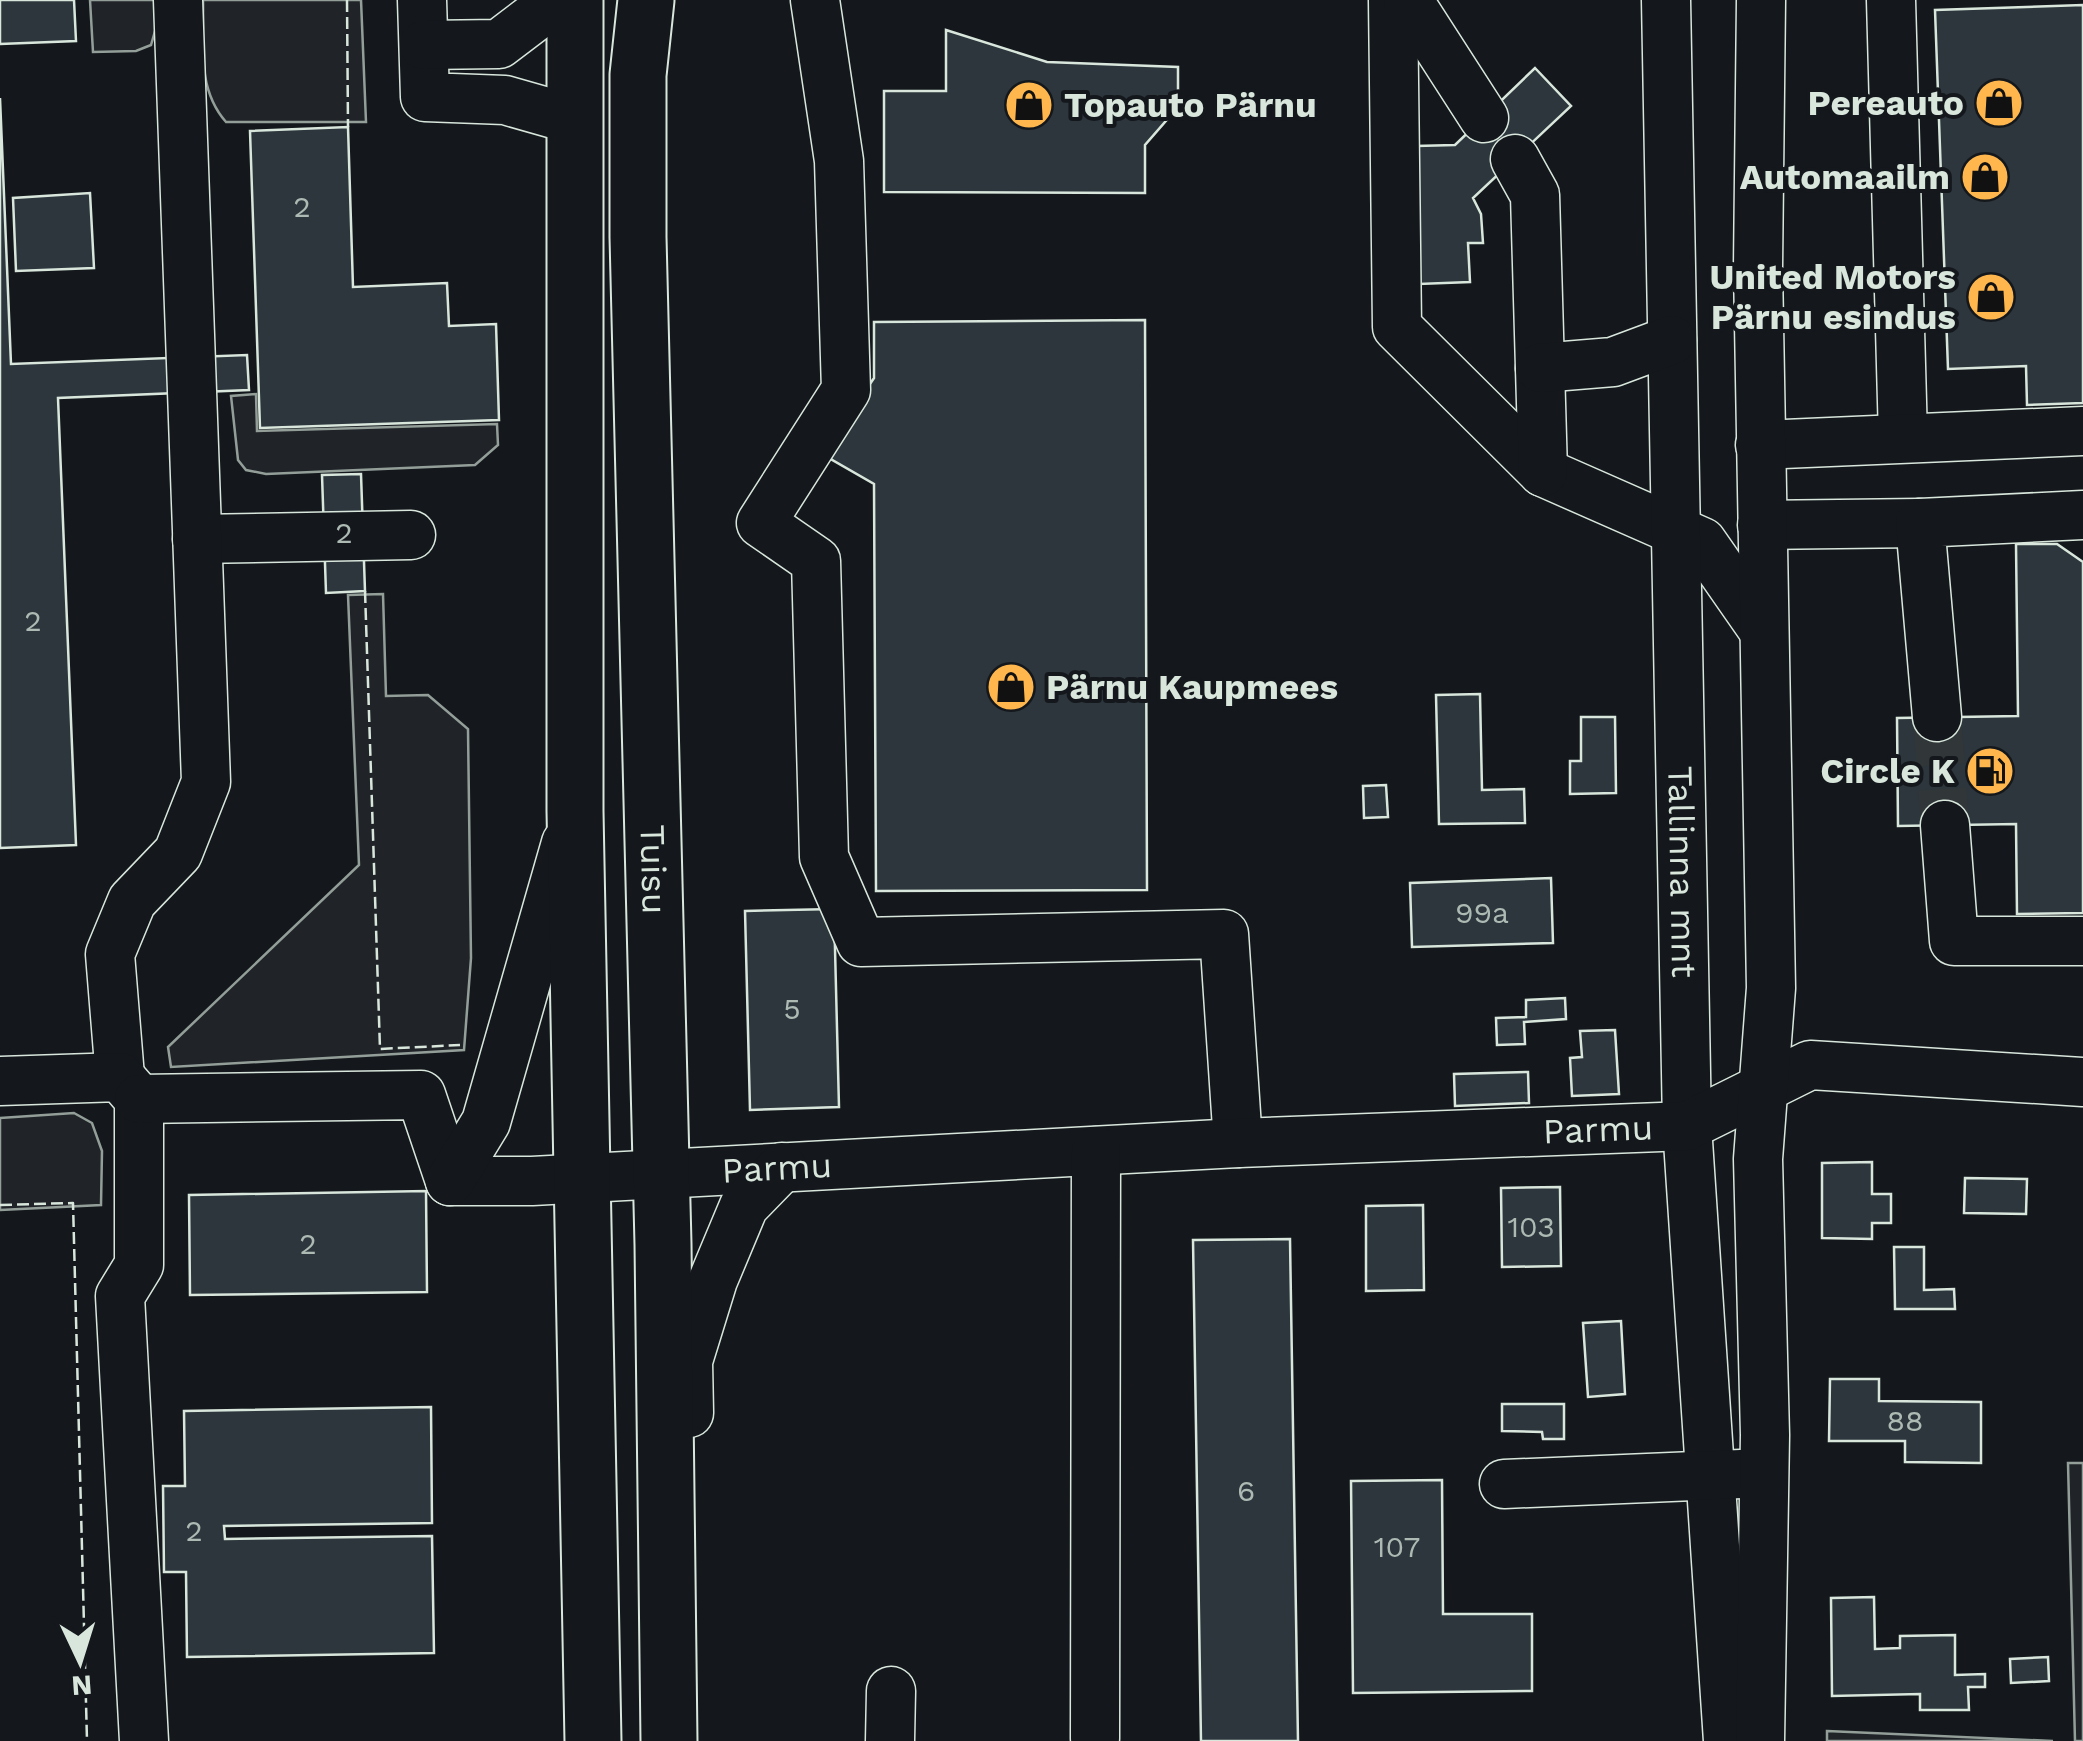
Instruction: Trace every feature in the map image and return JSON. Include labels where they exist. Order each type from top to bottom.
[{"type":"highway","points":[[575,0],[574,811],[593,1741]]},
{"type":"highway","name":"Tuisu","points":[[646,0],[638,75],[638,237],[661,1174],[669,1736]]},
{"type":"street","points":[[144,1741],[120,1296],[140,1265],[129,1088],[110,954],[132,902],[178,852],[206,782],[178,0]]},
{"type":"street","points":[[558,0],[499,44],[423,23],[425,97],[505,100],[574,120]]},
{"type":"street","points":[[815,0],[839,161],[846,390],[761,522],[816,562],[824,858],[861,942],[1224,934],[1238,1143]]},
{"type":"street","points":[[1393,0],[1396,326],[1543,472],[1702,542],[1764,631]]},
{"type":"street","points":[[1408,0],[1484,118]]},
{"type":"street","points":[[1760,1741],[1765,1473],[1758,1159],[1771,988],[1760,446],[1761,0]]},
{"type":"street","points":[[1891,0],[1903,438]]},
{"type":"street","name":"Tallinna mnt","points":[[1663,8],[1687,1126],[1728,1741]]},
{"type":"street","points":[[1514,159],[1535,195],[1543,472]]},
{"type":"street","points":[[1540,368],[1612,362],[1672,340]]},
{"type":"street","points":[[1760,446],[2083,431]]},
{"type":"street","points":[[1762,525],[2083,516]]},
{"type":"street","points":[[1920,523],[1937,717]]},
{"type":"street","points":[[197,539],[411,535]]},
{"type":"street","points":[[450,1182],[486,1122],[574,811]]},
{"type":"street","points":[[1946,824],[1954,941],[2083,942]]},
{"type":"street","name":"Parmu","points":[[450,1182],[579,1180],[1238,1143],[1687,1126],[1810,1065],[2082,1079]]},
{"type":"street","points":[[0,1081],[421,1095],[450,1182]]},
{"type":"street","points":[[1687,1126],[1758,1159]]},
{"type":"street","points":[[1095,1738],[1096,1151]]},
{"type":"street","points":[[669,1736],[694,1684],[688,1360],[713,1280],[744,1206],[782,1167]]},
{"type":"street","points":[[1504,1484],[1765,1473]]},
{"type":"street","points":[[1708,1741],[1698,1557],[1712,1475]]},
{"type":"street","points":[[890,1692],[890,1741]]},
{"type":"shaded area","points":[[90,0],[164,0],[151,45],[136,51],[93,52]]},
{"type":"shaded area","points":[[203,0],[361,0],[366,122],[226,122],[216,109],[206,80]]},
{"type":"shaded area","points":[[256,394],[257,431],[497,424],[498,445],[475,465],[266,474],[246,470],[238,460],[231,396]]},
{"type":"shaded area","points":[[383,594],[386,696],[428,695],[468,729],[471,958],[464,1050],[171,1067],[168,1047],[359,865],[348,595]]},
{"type":"shaded area","points":[[74,1113],[92,1123],[102,1151],[101,1205],[0,1210],[0,1118]]},
{"type":"shaded area","points":[[2068,1463],[2083,1463],[2083,1741],[2075,1741]]},
{"type":"shaded area","points":[[1827,1731],[2053,1741],[1827,1741]]},
{"type":"building","points":[[0,0],[74,0],[76,41],[0,44]]},
{"type":"building","points":[[2083,5],[2083,403],[2027,405],[2026,366],[1948,369],[1935,10]]},
{"type":"building","name":"Topauto Pärnu","points":[[946,30],[1047,62],[1178,67],[1178,95],[1171,115],[1145,145],[1145,193],[884,192],[884,91],[946,91]]},
{"type":"building","points":[[1535,68],[1571,106],[1473,198],[1481,214],[1483,243],[1468,243],[1470,282],[1419,284],[1416,146],[1455,145]]},
{"type":"building","points":[[0,98],[11,364],[247,355],[249,390],[58,398],[76,845],[0,848]]},
{"type":"building","points":[[348,127],[353,287],[447,283],[449,326],[496,324],[499,420],[260,428],[250,131]]},
{"type":"building","points":[[90,193],[94,268],[16,271],[13,198]]},
{"type":"building","name":"Pärnu Kaupmees","points":[[1145,320],[1147,890],[876,891],[874,484],[822,454],[874,378],[874,322]]},
{"type":"building","points":[[361,474],[365,591],[326,593],[322,475]]},
{"type":"building","name":"Circle K","points":[[2016,544],[2057,544],[2083,562],[2083,913],[2017,914],[2016,824],[1898,826],[1897,718],[2018,716]]},
{"type":"building","points":[[1480,694],[1482,790],[1524,789],[1525,823],[1439,824],[1436,695]]},
{"type":"building","points":[[1581,717],[1615,717],[1616,793],[1570,794],[1570,761],[1581,761]]},
{"type":"building","points":[[1386,785],[1388,817],[1364,818],[1363,786]]},
{"type":"building","points":[[1551,878],[1553,943],[1412,947],[1410,883]]},
{"type":"building","points":[[834,909],[839,1107],[750,1110],[745,911]]},
{"type":"building","points":[[1565,998],[1566,1019],[1524,1022],[1525,1044],[1497,1045],[1496,1018],[1526,1017],[1526,1000]]},
{"type":"building","points":[[1615,1030],[1619,1094],[1572,1096],[1570,1058],[1582,1057],[1580,1031]]},
{"type":"building","points":[[1528,1072],[1529,1103],[1455,1106],[1454,1074]]},
{"type":"building","points":[[1872,1162],[1872,1194],[1891,1194],[1891,1223],[1872,1223],[1872,1239],[1822,1238],[1822,1163]]},
{"type":"building","points":[[1965,1178],[2027,1179],[2026,1214],[1964,1213]]},
{"type":"building","points":[[1560,1187],[1561,1266],[1502,1267],[1501,1188]]},
{"type":"building","points":[[426,1191],[427,1292],[190,1295],[189,1195]]},
{"type":"building","points":[[1423,1205],[1424,1290],[1366,1291],[1366,1206]]},
{"type":"building","points":[[1290,1239],[1298,1741],[1201,1741],[1193,1240]]},
{"type":"building","points":[[1894,1247],[1924,1247],[1924,1290],[1954,1289],[1955,1309],[1895,1309]]},
{"type":"building","points":[[1621,1321],[1625,1394],[1588,1397],[1583,1323]]},
{"type":"building","points":[[1830,1379],[1879,1379],[1879,1401],[1981,1402],[1981,1463],[1905,1462],[1905,1441],[1829,1441]]},
{"type":"building","points":[[1502,1404],[1564,1404],[1564,1439],[1543,1439],[1542,1432],[1502,1431]]},
{"type":"building","points":[[431,1407],[432,1523],[224,1526],[225,1539],[432,1536],[434,1653],[187,1657],[186,1572],[164,1572],[163,1486],[185,1486],[184,1411]]},
{"type":"building","points":[[1442,1480],[1443,1614],[1532,1614],[1532,1691],[1353,1693],[1351,1481]]},
{"type":"building","points":[[1874,1597],[1875,1649],[1900,1648],[1900,1636],[1955,1635],[1955,1675],[1985,1674],[1985,1687],[1968,1687],[1969,1710],[1920,1710],[1920,1694],[1832,1696],[1831,1598]]},
{"type":"building","points":[[2048,1657],[2049,1681],[2011,1683],[2010,1659]]},
{"type":"tunnel","points":[[1937,717],[1945,825]]},
{"type":"fence","points":[[347,0],[348,127]]},
{"type":"fence","points":[[365,591],[380,1049],[460,1045]]},
{"type":"fence","points":[[0,1205],[73,1203],[87,1741]]},
{"type":"place","name":"Pereauto","points":[[1999,103]]},
{"type":"place","name":"Topauto Pärnu","points":[[1029,105]]},
{"type":"place","name":"Automaailm","points":[[1985,177]]},
{"type":"place","name":"United Motors Pärnu esindus","points":[[1991,297]]},
{"type":"place","name":"Pärnu Kaupmees","points":[[1011,687]]},
{"type":"place","name":"Circle K","points":[[1990,771]]}]
